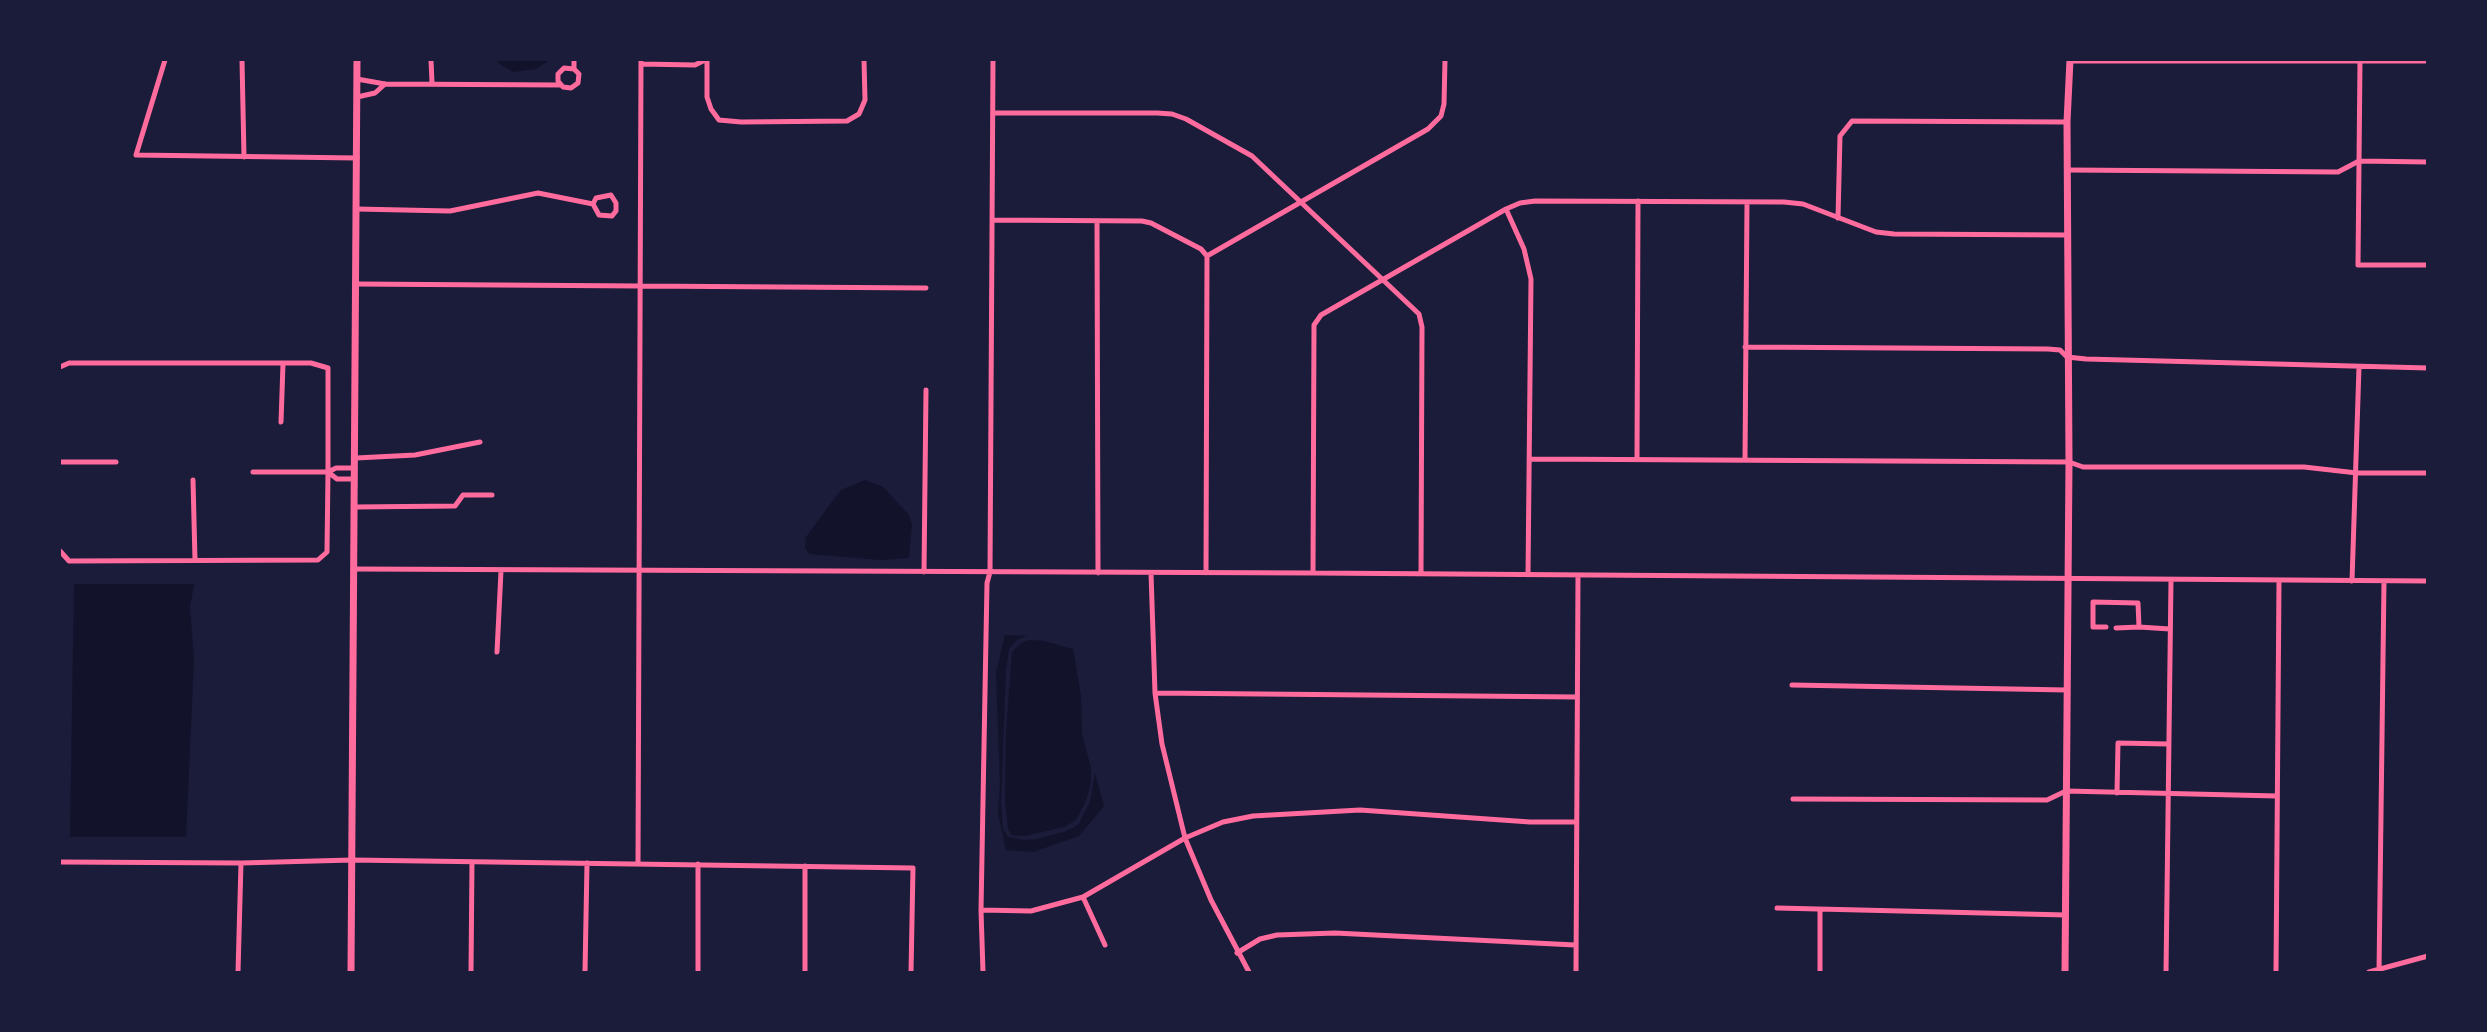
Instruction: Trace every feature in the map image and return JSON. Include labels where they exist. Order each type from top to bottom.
[{"type":"street","points":[[165,60],[136,155],[357,158]]},
{"type":"street","points":[[242,60],[244,157]]},
{"type":"street","points":[[351,972],[357,60]]},
{"type":"street","points":[[431,60],[432,83]]},
{"type":"street","points":[[574,60],[574,69]]},
{"type":"street","points":[[638,863],[641,62],[695,65],[706,60],[710,109],[719,120],[741,122],[848,121],[859,114],[865,100],[864,60]]},
{"type":"street","points":[[983,972],[981,910],[987,583],[990,572],[993,60]]},
{"type":"street","points":[[1207,256],[1428,129],[1441,117],[1445,60]]},
{"type":"street","points":[[2065,972],[2069,462],[2067,122],[2070,60],[2427,61]]},
{"type":"street","points":[[2360,61],[2358,265],[2427,265]]},
{"type":"street","points":[[357,79],[386,84],[560,85],[570,88],[578,83],[579,74],[569,67],[561,70],[558,78],[560,85]]},
{"type":"street","points":[[357,97],[375,93],[386,84]]},
{"type":"street","points":[[993,113],[1172,114],[1232,143],[1252,156],[1419,314],[1422,327],[1421,574]]},
{"type":"street","points":[[1838,218],[1840,136],[1852,121],[2067,122]]},
{"type":"street","points":[[2069,170],[2338,172],[2359,161],[2427,162]]},
{"type":"street","points":[[356,209],[450,211],[538,193],[593,204]]},
{"type":"street","points":[[611,195],[616,203],[616,211],[612,216],[599,215],[593,204],[596,198],[611,195]]},
{"type":"street","points":[[1313,573],[1314,325],[1321,314],[1506,209],[1535,201],[1747,201],[1803,204],[1875,232],[1894,234],[2067,234]]},
{"type":"street","points":[[1637,460],[1638,201]]},
{"type":"street","points":[[1745,460],[1747,201]]},
{"type":"street","points":[[1506,209],[1524,249],[1531,279],[1528,575]]},
{"type":"street","points":[[992,220],[1142,221],[1201,249],[1207,256],[1206,573]]},
{"type":"street","points":[[1097,221],[1098,573]]},
{"type":"street","points":[[356,284],[926,288]]},
{"type":"street","points":[[1745,347],[2048,349],[2060,350],[2067,358],[2427,368]]},
{"type":"street","points":[[60,367],[65,363],[311,363],[327,368],[328,472],[327,552],[318,560],[69,561],[60,551]]},
{"type":"street","points":[[281,422],[283,363]]},
{"type":"street","points":[[2352,581],[2359,367]]},
{"type":"street","points":[[924,572],[926,390]]},
{"type":"street","points":[[356,458],[415,456],[480,442]]},
{"type":"street","points":[[1530,459],[2069,462],[2083,467],[2304,467],[2357,472],[2427,473]]},
{"type":"street","points":[[60,462],[116,462]]},
{"type":"street","points":[[253,472],[328,472],[336,468],[355,468]]},
{"type":"street","points":[[328,472],[337,479],[355,479]]},
{"type":"street","points":[[193,480],[195,560]]},
{"type":"street","points":[[355,508],[455,506],[463,495],[492,495]]},
{"type":"street","points":[[354,569],[2427,581]]},
{"type":"street","points":[[497,652],[501,571]]},
{"type":"street","points":[[1152,573],[1155,692],[1162,744],[1185,838],[1211,900],[1249,972]]},
{"type":"street","points":[[1576,972],[1578,575]]},
{"type":"street","points":[[2166,972],[2171,580]]},
{"type":"street","points":[[2276,972],[2279,581]]},
{"type":"street","points":[[2379,971],[2384,581]]},
{"type":"street","points":[[2106,627],[2093,627],[2093,602],[2138,603],[2139,627]]},
{"type":"street","points":[[2116,628],[2170,629]]},
{"type":"street","points":[[1792,685],[2067,690]]},
{"type":"street","points":[[1155,692],[1577,697]]},
{"type":"street","points":[[2117,793],[2118,743],[2168,744]]},
{"type":"street","points":[[1793,799],[2047,800],[2066,791],[2277,796]]},
{"type":"street","points":[[981,910],[1031,911],[1083,897],[1185,838],[1233,820],[1253,816],[1388,811],[1530,822],[1576,822]]},
{"type":"street","points":[[60,862],[242,863],[352,860],[913,868],[911,972]]},
{"type":"street","points":[[471,972],[472,862]]},
{"type":"street","points":[[238,972],[242,863]]},
{"type":"street","points":[[585,972],[587,863]]},
{"type":"street","points":[[698,864],[698,972]]},
{"type":"street","points":[[804,866],[805,972]]},
{"type":"street","points":[[1083,897],[1105,945]]},
{"type":"street","points":[[1777,908],[2066,915]]},
{"type":"street","points":[[1820,910],[1820,972]]},
{"type":"street","points":[[1237,953],[1260,939],[1277,935],[1335,933],[1575,945]]},
{"type":"street","points":[[2369,972],[2427,957]]},
{"type":"shaded area","points":[[496,60],[550,60],[536,69],[513,72]]},
{"type":"shaded area","points":[[865,480],[883,487],[908,514],[912,524],[909,558],[881,560],[809,554],[805,548],[806,537],[831,503],[841,490]]},
{"type":"shaded area","points":[[74,584],[194,584],[190,607],[194,659],[186,837],[70,837]]},
{"type":"shaded area","points":[[1005,635],[1027,636],[1018,639],[1009,649],[1006,670],[1001,802],[1003,829],[1008,837],[1024,840],[1064,832],[1078,825],[1090,802],[1095,773],[1104,806],[1079,836],[1033,852],[1006,850],[998,814],[1000,784],[996,673]]},
{"type":"shaded area","points":[[1029,640],[1073,649],[1081,696],[1082,734],[1091,768],[1091,782],[1086,801],[1076,820],[1064,827],[1024,836],[1011,835],[1008,828],[1005,801],[1006,731],[1012,652]]}]
